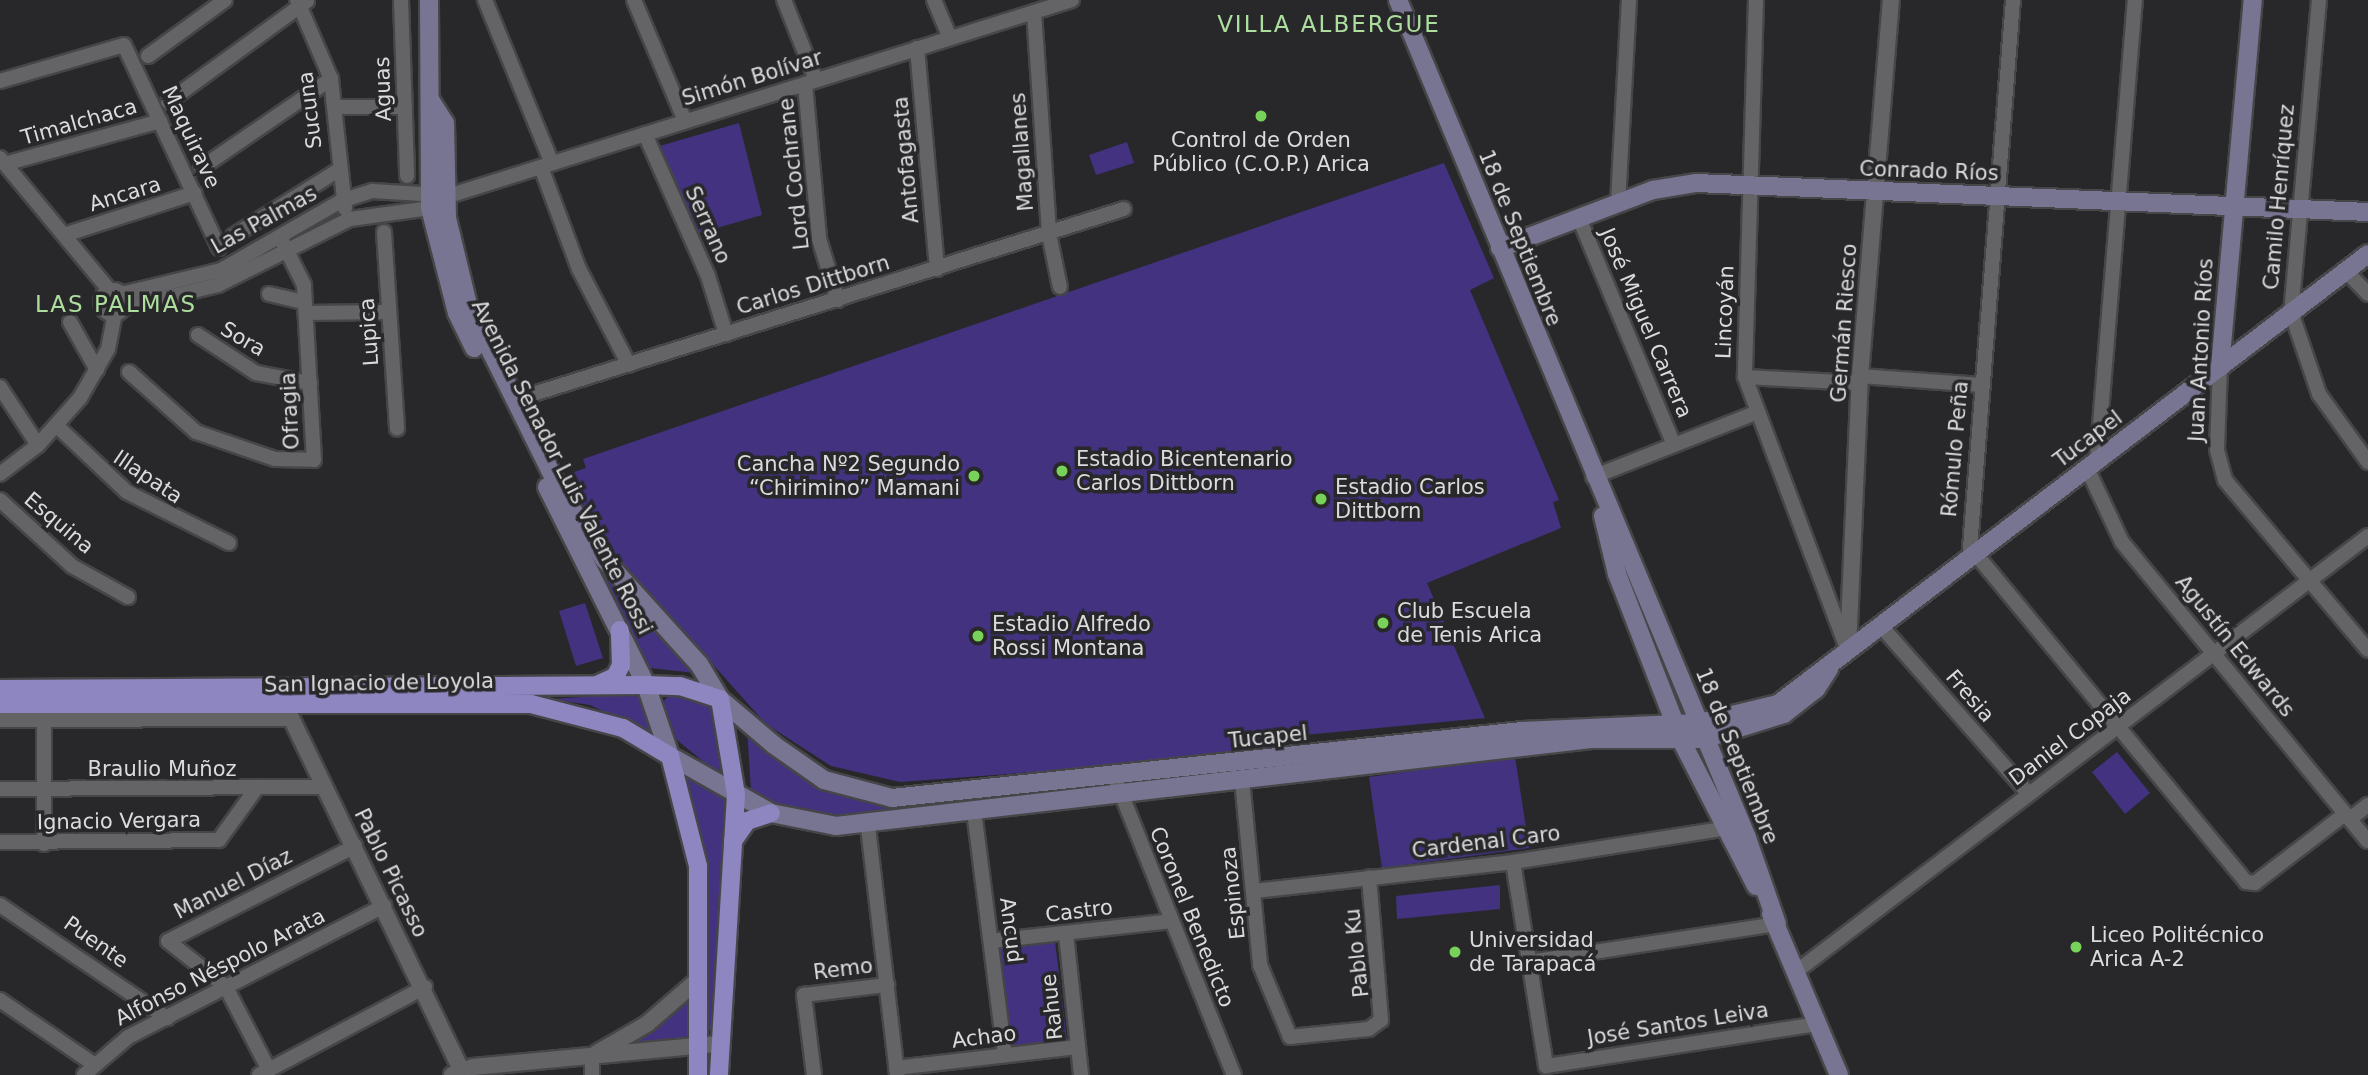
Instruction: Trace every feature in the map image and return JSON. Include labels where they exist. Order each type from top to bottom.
[{"type":"main road","name":"Avenida Senador Luis Valente Rossi","points":[[429,0],[431,101],[445,123],[434,199],[457,313],[646,685],[670,756]]},
{"type":"main road","name":"18 de Septiembre","points":[[1398,0],[1596,485],[1702,731],[1839,1075]]},
{"type":"main road","name":"Juan Antonio Ríos","points":[[2220,367],[2253,0]]},
{"type":"main road","name":"Conrado Ríos","points":[[1500,248],[1618,203],[1684,183],[2368,212]]},
{"type":"main road","name":"Avenida Senador Luis Valente Rossi","points":[[434,199],[468,305],[514,400],[604,559],[699,664],[720,699]]},
{"type":"main road","name":"Tucapel","points":[[1702,731],[1778,704],[2368,254]]},
{"type":"main road","name":"18 de Septiembre","points":[[1596,485],[1617,574],[1659,683],[1722,829],[1777,924]]},
{"type":"main road","points":[[591,687],[615,677],[621,665],[620,631]]},
{"type":"main road","name":"Tucapel","points":[[720,699],[824,780],[892,798],[1117,784],[1242,780],[1591,739],[1702,731],[1740,732],[1798,704],[1841,654]]},
{"type":"main road","points":[[1626,723],[1650,711],[1659,683]]},
{"type":"main road","name":"San Ignacio de Loyola","points":[[0,689],[285,706],[646,685],[680,686],[720,699]]},
{"type":"main road","points":[[719,1075],[718,1044],[736,795],[720,699]]},
{"type":"main road","name":"San Ignacio de Loyola","points":[[0,704],[531,704],[597,718],[670,756],[736,795]]},
{"type":"main road","name":"Tucapel","points":[[736,795],[771,813],[868,827],[974,811],[1117,784],[1626,723],[1680,733]]},
{"type":"main road","points":[[1718,771],[1740,732]]},
{"type":"main road","points":[[670,756],[698,866],[698,1075]]},
{"type":"main road","points":[[733,841],[747,821],[771,813]]},
{"type":"street","points":[[148,56],[225,0]]},
{"type":"street","name":"Aguas","points":[[401,0],[407,176]]},
{"type":"street","points":[[485,0],[547,165],[579,269],[629,365]]},
{"type":"street","points":[[634,0],[685,121]]},
{"type":"street","name":"Lord Cochrane","points":[[784,0],[811,82],[819,239],[838,300]]},
{"type":"street","points":[[934,0],[950,38]]},
{"type":"street","name":"Simón Bolívar","points":[[434,199],[1072,0]]},
{"type":"street","name":"José Miguel Carrera","points":[[1618,203],[1629,0]]},
{"type":"street","name":"Lincoyán","points":[[1756,0],[1745,377],[1841,654]]},
{"type":"street","name":"Germán Riesco","points":[[1841,654],[1859,380],[1891,0]]},
{"type":"street","name":"Rómulo Peña","points":[[1974,554],[1968,536],[2013,0]]},
{"type":"street","name":"Agustín Edwards","points":[[2136,0],[2092,465],[2115,533],[2368,841]]},
{"type":"street","name":"Camilo Henríquez","points":[[2319,0],[2298,209],[2291,313],[2319,394],[2368,462]]},
{"type":"street","points":[[168,102],[303,2]]},
{"type":"street","name":"Sucuna","points":[[303,2],[331,79],[341,201],[350,219]]},
{"type":"street","name":"Magallanes","points":[[1034,12],[1049,234],[1060,287]]},
{"type":"street","name":"Maquirave","points":[[0,81],[124,45],[219,247]]},
{"type":"street","name":"Antofagasta","points":[[917,48],[937,269]]},
{"type":"street","points":[[201,168],[331,79]]},
{"type":"street","points":[[335,107],[405,107]]},
{"type":"street","name":"Timalchaca","points":[[4,160],[160,121]]},
{"type":"street","name":"Serrano","points":[[645,134],[708,276],[726,334]]},
{"type":"street","points":[[0,474],[38,445],[57,426],[97,370],[117,302],[67,234],[4,160]]},
{"type":"street","points":[[233,236],[337,171]]},
{"type":"street","name":"Las Palmas","points":[[117,302],[201,277],[280,237],[341,201],[372,191],[434,199]]},
{"type":"street","name":"Ancara","points":[[67,234],[195,193]]},
{"type":"street","name":"Las Palmas","points":[[117,302],[218,285],[350,219],[434,199]]},
{"type":"street","name":"Carlos Dittborn","points":[[514,400],[1124,209]]},
{"type":"street","name":"José Miguel Carrera","points":[[1579,218],[1674,445]]},
{"type":"street","name":"Lupica","points":[[384,232],[397,429]]},
{"type":"street","name":"Ofragia","points":[[130,372],[196,432],[296,461],[314,460],[305,307],[288,251],[280,237]]},
{"type":"street","points":[[2346,271],[2368,294]]},
{"type":"street","points":[[269,294],[305,307],[389,312]]},
{"type":"street","points":[[70,322],[97,370]]},
{"type":"street","name":"Sora","points":[[198,335],[256,373],[310,383]]},
{"type":"street","name":"Juan Antonio Ríos","points":[[2220,367],[2217,450],[2225,480],[2368,650]]},
{"type":"street","points":[[1745,377],[1982,385]]},
{"type":"street","points":[[0,387],[38,445]]},
{"type":"street","points":[[1596,485],[1674,445],[1758,412]]},
{"type":"street","name":"Illapata","points":[[57,426],[127,492],[229,543]]},
{"type":"street","name":"Esquina","points":[[0,500],[72,566],[128,597]]},
{"type":"street","name":"Daniel Copaja","points":[[1797,971],[2368,536]]},
{"type":"street","points":[[1974,554],[2251,883],[2368,805]]},
{"type":"street","name":"Fresia","points":[[1880,625],[2029,794]]},
{"type":"street","name":"San Ignacio de Loyola","points":[[0,720],[44,720],[285,706]]},
{"type":"street","name":"Pablo Picasso","points":[[285,706],[425,987],[460,1073]]},
{"type":"street","points":[[44,720],[44,844]]},
{"type":"street","name":"Espinoza","points":[[1242,780],[1263,974],[1290,1037]]},
{"type":"street","name":"Coronel Benedicto","points":[[1117,784],[1234,1075]]},
{"type":"street","name":"Braulio Muñoz","points":[[0,789],[255,790],[325,787]]},
{"type":"street","name":"Ignacio Vergara","points":[[0,842],[44,844],[219,840],[255,790]]},
{"type":"street","name":"Ancud","points":[[974,811],[1005,1055]]},
{"type":"street","points":[[868,827],[897,1072]]},
{"type":"street","name":"Cardenal Caro","points":[[1255,891],[1513,862],[1722,829]]},
{"type":"street","name":"Manuel Díaz","points":[[264,1072],[226,987],[168,941],[355,846]]},
{"type":"street","points":[[1513,862],[1528,962],[1777,924]]},
{"type":"street","name":"Pablo Ku","points":[[1290,1037],[1378,1023],[1384,1010],[1369,877]]},
{"type":"street","name":"Puente","points":[[0,905],[167,1018]]},
{"type":"street","name":"Alfonso Néspolo Arata","points":[[88,1069],[167,1018],[384,906]]},
{"type":"street","name":"Castro","points":[[991,941],[1171,920]]},
{"type":"street","name":"Rahue","points":[[1066,934],[1081,1075]]},
{"type":"street","name":"José Santos Leiva","points":[[1528,962],[1546,1066],[1818,1024]]},
{"type":"street","points":[[592,1056],[647,1024],[699,979]]},
{"type":"street","name":"Remo","points":[[814,1075],[804,995],[887,985]]},
{"type":"street","points":[[264,1072],[425,987]]},
{"type":"street","points":[[0,1000],[88,1069]]},
{"type":"street","points":[[460,1073],[592,1056],[718,1044]]},
{"type":"street","name":"Achao","points":[[897,1072],[1077,1046]]},
{"type":"street","points":[[592,1056],[592,1075]]},
{"type":"shaded area","points":[[739,123],[762,215],[696,234],[656,147]]},
{"type":"shaded area","points":[[1127,142],[1134,163],[1096,175],[1089,155]]},
{"type":"shaded area","name":"Estadio Bicentenario Carlos Dittborn","points":[[1444,163],[1494,278],[1470,290],[1559,500],[1553,502],[1561,528],[1427,583],[1485,718],[1250,740],[1221,758],[900,782],[831,766],[766,724],[601,539],[568,474],[586,468],[583,459]]},
{"type":"shaded area","points":[[590,550],[695,673],[650,668]]},
{"type":"shaded area","points":[[585,603],[603,658],[576,666],[559,611]]},
{"type":"shaded area","points":[[642,693],[655,736],[590,705],[551,699]]},
{"type":"shaded area","points":[[670,694],[705,702],[720,719],[724,770],[716,772],[677,740],[663,702]]},
{"type":"shaded area","points":[[747,728],[793,769],[837,792],[896,807],[1097,783],[1100,789],[849,820],[770,804],[751,792]]},
{"type":"shaded area","points":[[2117,752],[2150,793],[2125,814],[2092,772]]},
{"type":"shaded area","points":[[1515,756],[1529,848],[1382,868],[1369,777]]},
{"type":"shaded area","points":[[686,773],[726,794],[714,1028],[707,1032],[709,886]]},
{"type":"shaded area","points":[[1500,885],[1500,909],[1397,919],[1396,896]]},
{"type":"shaded area","points":[[1055,941],[1067,1041],[1008,1047],[997,947]]},
{"type":"shaded area","points":[[691,998],[690,1036],[684,1042],[620,1049]]},
{"type":"place","name":"Control de Orden Público (C.O.P.) Arica","points":[[1261,116]]},
{"type":"place","name":"Estadio Bicentenario Carlos Dittborn","points":[[1062,471]]},
{"type":"place","name":"Cancha Nº2 Segundo “Chirimino” Mamani","points":[[974,476]]},
{"type":"place","name":"Estadio Carlos Dittborn","points":[[1321,499]]},
{"type":"place","name":"Club Escuela de Tenis Arica","points":[[1383,623]]},
{"type":"place","name":"Estadio Alfredo Rossi Montana","points":[[978,636]]},
{"type":"place","name":"Liceo Politécnico Arica A-2","points":[[2076,947]]},
{"type":"place","name":"Universidad de Tarapacá","points":[[1455,952]]},
{"type":"district","name":"VILLA ALBERGUE","points":[[1329,24]]},
{"type":"district","name":"LAS PALMAS","points":[[116,304]]}]
